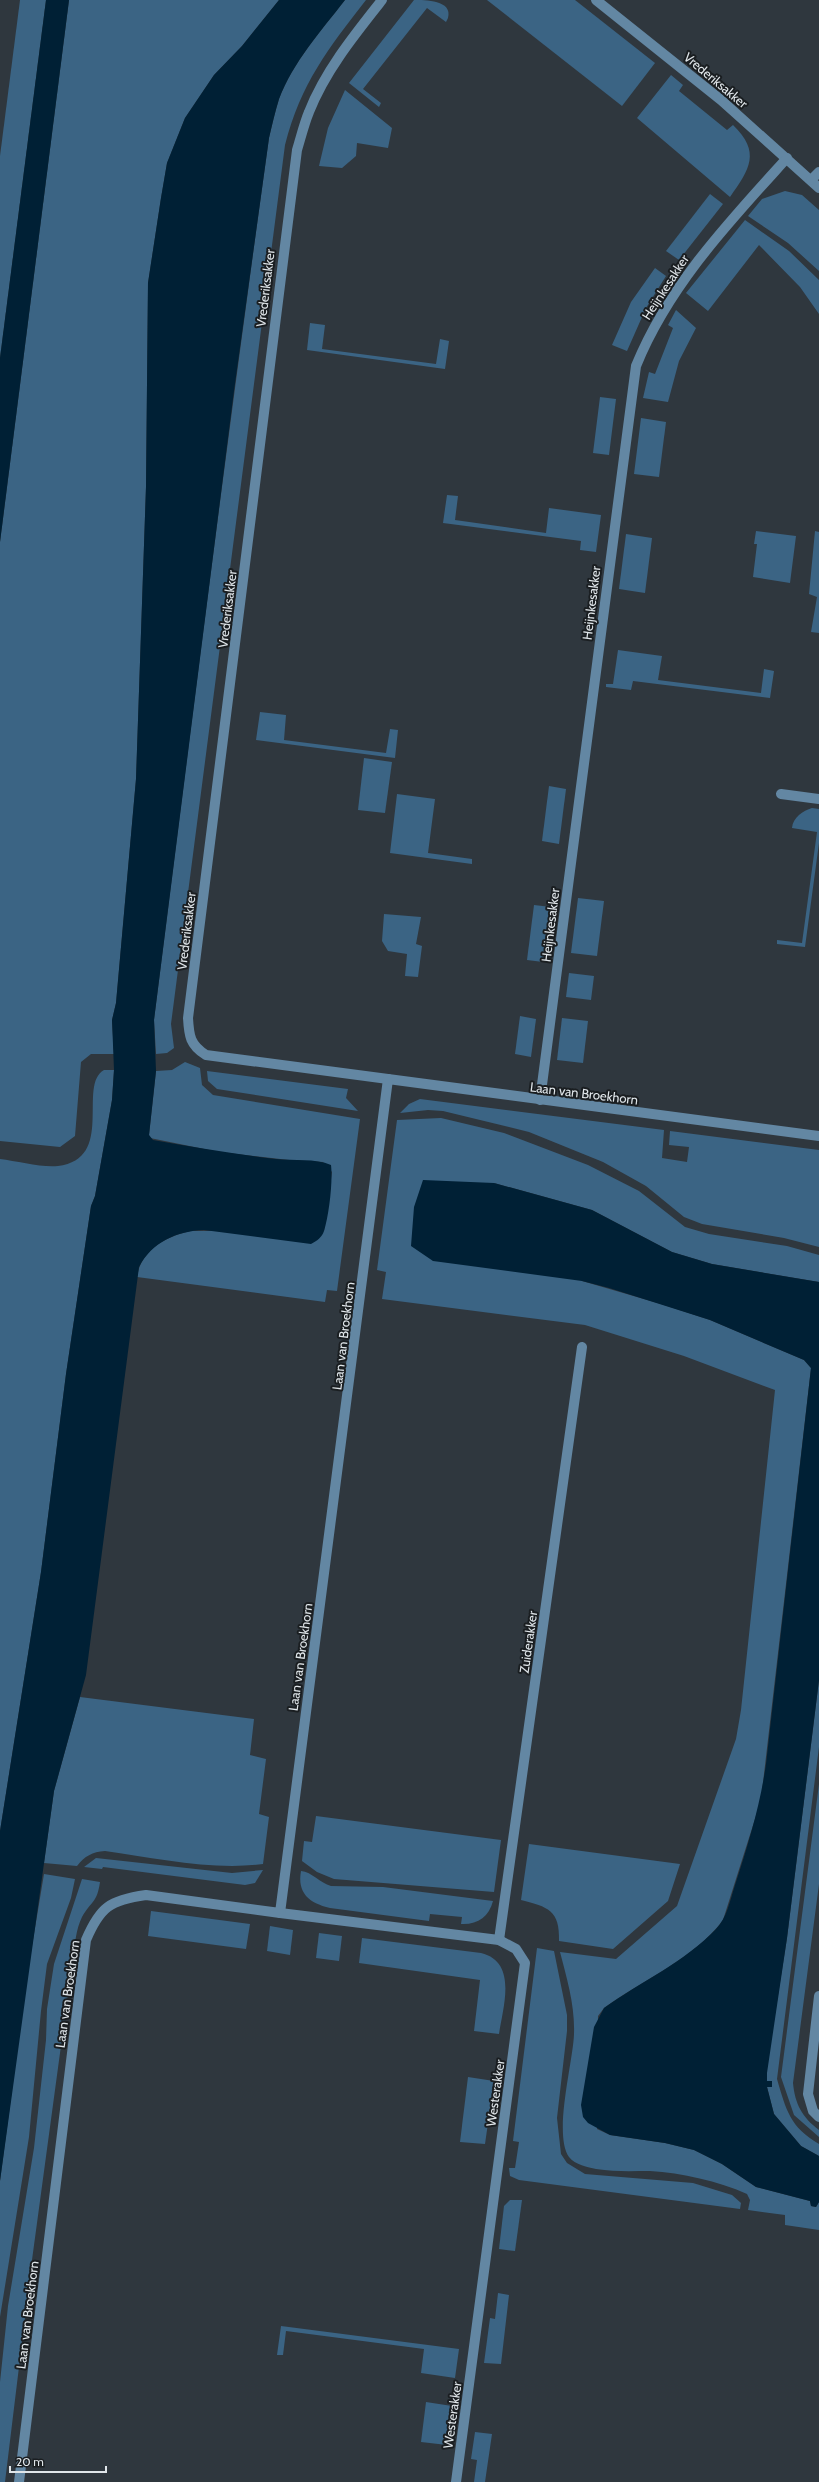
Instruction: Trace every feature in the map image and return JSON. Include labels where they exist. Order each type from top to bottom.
[{"type":"street","name":"Vrederiksakker","points":[[382,0],[359,28],[328,73],[309,112],[297,150],[188,1018],[189,1034],[192,1044],[206,1055],[388,1080]]},
{"type":"street","name":"Vrederiksakker","points":[[601,1],[721,100],[819,188]]},
{"type":"street","name":"Heijnkesakker","points":[[540,1100],[636,366],[663,309],[679,285],[727,224],[787,158]]},
{"type":"street","points":[[811,180],[819,172]]},
{"type":"street","points":[[781,794],[819,799]]},
{"type":"street","name":"Laan van Broekhorn","points":[[19,2482],[86,1940],[95,1918],[111,1904],[128,1898],[146,1895],[280,1913],[388,1080],[819,1136]]},
{"type":"street","name":"Zuiderakker","points":[[499,1940],[582,1347]]},
{"type":"street","name":"Westerakker","points":[[280,1913],[499,1940],[516,1949],[525,1963],[456,2482]]},
{"type":"street","points":[[819,1996],[808,2094],[813,2111],[819,2117]]},
{"type":"shaded area","points":[[20,0],[46,0],[0,358],[0,156]]},
{"type":"shaded area","points":[[46,0],[69,0],[0,542],[0,358]]},
{"type":"shaded area","points":[[69,0],[279,0],[242,46],[214,75],[185,118],[167,163],[148,283],[146,487],[136,779],[116,1003],[112,1020],[114,1054],[91,1054],[81,1062],[75,1136],[60,1147],[0,1141],[0,542]]},
{"type":"shaded area","points":[[279,0],[345,0],[308,47],[292,72],[279,99],[269,138],[234,391],[154,1020],[156,1071],[149,1135],[153,1140],[199,1148],[276,1159],[318,1161],[331,1165],[329,1207],[323,1233],[319,1239],[311,1244],[204,1230],[194,1231],[175,1236],[158,1245],[144,1258],[139,1267],[86,1675],[54,1791],[0,2181],[0,1831],[41,1572],[66,1374],[91,1206],[95,1196],[112,1100],[114,1070],[112,1020],[116,1003],[136,779],[146,487],[148,283],[167,163],[185,118],[214,75],[242,46]]},
{"type":"shaded area","points":[[345,0],[366,0],[317,68],[299,103],[285,145],[171,1024],[174,1048],[167,1053],[156,1054],[154,1020],[224,469],[269,138],[279,99],[292,72],[308,47]]},
{"type":"shaded area","points":[[414,0],[425,0],[442,4],[448,12],[448,18],[446,22],[427,8],[363,89],[381,103],[379,107],[349,83]]},
{"type":"shaded area","points":[[487,0],[575,0],[655,63],[622,106]]},
{"type":"shaded area","points":[[671,75],[683,85],[679,91],[727,130],[733,125],[742,135],[747,144],[750,152],[750,161],[743,178],[730,197],[637,118]]},
{"type":"shaded area","points":[[345,90],[392,128],[388,148],[357,143],[356,156],[342,168],[319,166],[328,128]]},
{"type":"shaded area","points":[[785,191],[802,195],[819,210],[819,271],[788,243],[748,216],[762,199]]},
{"type":"shaded area","points":[[710,194],[723,204],[679,260],[666,251]]},
{"type":"shaded area","points":[[745,220],[789,251],[819,280],[819,314],[800,287],[759,245],[708,311],[686,293]]},
{"type":"shaded area","points":[[655,268],[666,276],[646,308],[627,351],[612,345],[631,302]]},
{"type":"shaded area","points":[[676,310],[696,328],[679,361],[668,402],[643,398],[649,372],[655,374],[673,328],[668,325]]},
{"type":"shaded area","points":[[310,323],[325,325],[322,349],[436,364],[440,339],[449,341],[445,369],[307,350]]},
{"type":"shaded area","points":[[600,397],[616,399],[609,455],[593,453]]},
{"type":"shaded area","points":[[641,418],[666,422],[659,477],[634,474]]},
{"type":"shaded area","points":[[447,495],[458,496],[455,520],[546,533],[549,508],[601,515],[596,552],[580,550],[581,541],[443,523]]},
{"type":"shaded area","points":[[756,531],[796,536],[790,583],[753,577],[757,544],[754,544]]},
{"type":"shaded area","points":[[815,531],[819,532],[819,633],[811,632],[817,597],[809,594]]},
{"type":"shaded area","points":[[626,534],[652,538],[645,593],[619,589]]},
{"type":"shaded area","points":[[618,650],[662,656],[658,680],[761,693],[764,669],[774,671],[770,698],[633,681],[631,690],[606,687],[606,684],[613,684]]},
{"type":"shaded area","points":[[260,712],[286,715],[284,740],[386,753],[390,729],[398,730],[395,758],[256,740]]},
{"type":"shaded area","points":[[364,758],[392,762],[385,813],[358,810]]},
{"type":"shaded area","points":[[549,786],[566,789],[559,844],[542,841]]},
{"type":"shaded area","points":[[397,794],[435,799],[428,853],[472,859],[472,864],[390,853]]},
{"type":"shaded area","points":[[812,808],[819,809],[819,843],[805,947],[777,944],[777,940],[802,943],[817,832],[792,828],[794,821],[799,815]]},
{"type":"shaded area","points":[[578,898],[604,901],[597,956],[571,953]]},
{"type":"shaded area","points":[[534,905],[551,907],[543,962],[527,960]]},
{"type":"shaded area","points":[[384,914],[421,917],[416,944],[422,946],[418,977],[405,976],[407,954],[388,951],[382,941]]},
{"type":"shaded area","points":[[569,973],[594,976],[591,1000],[566,997]]},
{"type":"shaded area","points":[[520,1016],[536,1019],[531,1057],[515,1054]]},
{"type":"shaded area","points":[[562,1018],[588,1021],[583,1063],[557,1060]]},
{"type":"shaded area","points":[[185,1062],[200,1068],[202,1085],[213,1095],[360,1119],[337,1291],[327,1290],[325,1302],[137,1277],[143,1259],[149,1252],[163,1241],[190,1231],[324,1231],[332,1172],[323,1162],[289,1160],[219,1152],[150,1138],[149,1135],[156,1071],[172,1070]]},
{"type":"shaded area","points":[[104,1070],[114,1070],[112,1100],[95,1196],[91,1206],[66,1374],[41,1572],[0,1831],[0,1159],[52,1166],[58,1166],[76,1160],[86,1150],[91,1137],[94,1090],[97,1078]]},
{"type":"shaded area","points":[[207,1071],[348,1089],[346,1098],[358,1111],[217,1089],[208,1081]]},
{"type":"shaded area","points":[[420,1099],[664,1130],[662,1158],[687,1162],[689,1147],[669,1145],[670,1131],[819,1150],[819,1247],[784,1238],[702,1224],[684,1217],[646,1186],[603,1162],[529,1132],[443,1111],[428,1110],[400,1113],[409,1104]]},
{"type":"shaded area","points":[[441,1118],[504,1133],[588,1165],[639,1191],[685,1227],[709,1234],[787,1246],[819,1255],[819,1282],[712,1264],[672,1252],[592,1210],[494,1183],[582,1281],[710,1320],[804,1360],[811,1368],[761,1800],[723,1920],[698,1946],[667,1968],[604,2008],[598,2016],[597,2129],[610,2135],[665,2143],[694,2150],[722,2164],[756,2187],[810,2201],[811,2206],[816,2207],[819,2202],[819,2230],[785,2225],[785,2215],[748,2210],[750,2200],[747,2194],[712,2182],[662,2172],[610,2171],[582,2165],[569,2157],[565,2146],[563,2132],[563,2116],[573,2047],[574,2023],[570,1992],[560,1952],[616,1959],[677,1906],[736,1739],[741,1710],[775,1390],[684,1356],[585,1325],[382,1299],[386,1272],[377,1270],[397,1120]]},
{"type":"shaded area","points":[[423,1180],[494,1183],[592,1210],[672,1252],[712,1264],[819,1282],[819,1680],[787,1938],[767,2073],[767,2081],[772,2081],[772,2087],[767,2087],[774,2114],[801,2146],[819,2156],[819,2202],[816,2207],[811,2206],[810,2201],[756,2187],[722,2164],[694,2150],[665,2143],[610,2135],[588,2123],[583,2117],[581,2105],[594,2027],[604,2008],[676,1962],[704,1941],[720,1925],[730,1903],[753,1825],[766,1764],[811,1368],[804,1360],[710,1320],[609,1288],[582,1281],[433,1261],[411,1246],[414,1207]]},
{"type":"shaded area","points":[[819,1680],[819,1747],[777,2079],[790,2117],[801,2131],[819,2144],[819,2156],[801,2146],[774,2114],[767,2087],[772,2087],[772,2082],[767,2081],[767,2065],[787,1938]]},
{"type":"shaded area","points":[[80,1697],[254,1719],[250,1755],[266,1759],[259,1814],[269,1817],[263,1864],[244,1866],[205,1865],[105,1851],[96,1852],[89,1855],[77,1866],[44,1863],[54,1791]]},
{"type":"shaded area","points":[[819,1784],[819,1884],[793,2083],[800,2110],[819,2130],[819,2137],[794,2115],[781,2077]]},
{"type":"shaded area","points":[[316,1816],[501,1840],[494,1892],[334,1879],[317,1872],[302,1861],[304,1841],[312,1842]]},
{"type":"shaded area","points":[[529,1844],[680,1864],[668,1901],[613,1949],[559,1941],[559,1931],[555,1916],[545,1908],[521,1900]]},
{"type":"shaded area","points":[[96,1858],[232,1873],[263,1870],[255,1883],[245,1885],[103,1867],[102,1869],[84,1867]]},
{"type":"shaded area","points":[[301,1871],[309,1873],[323,1883],[331,1886],[383,1887],[493,1901],[489,1911],[482,1919],[467,1924],[461,1924],[462,1917],[430,1914],[429,1921],[330,1908],[316,1903],[306,1896],[301,1885]]},
{"type":"shaded area","points":[[44,1874],[75,1879],[71,1898],[47,1964],[29,2137],[0,2317],[0,2181],[27,1976]]},
{"type":"shaded area","points":[[82,1879],[100,1882],[96,1898],[82,1917],[78,1926],[76,1937],[32,2260],[5,2482],[0,2482],[0,2382],[8,2306],[34,2148],[46,2040],[47,2009],[54,1964]]},
{"type":"shaded area","points":[[151,1911],[250,1924],[246,1949],[148,1936]]},
{"type":"shaded area","points":[[270,1926],[293,1930],[290,1955],[267,1951]]},
{"type":"shaded area","points":[[319,1933],[342,1936],[339,1961],[316,1958]]},
{"type":"shaded area","points":[[362,1938],[481,1953],[493,1958],[500,1966],[504,1975],[505,1987],[505,1999],[499,2034],[474,2031],[480,1980],[359,1963]]},
{"type":"shaded area","points":[[537,1948],[554,1951],[567,2015],[567,2031],[557,2118],[561,2154],[567,2163],[585,2174],[693,2183],[732,2195],[741,2203],[740,2209],[519,2180],[510,2176],[509,2168],[515,2168],[519,2142],[513,2141]]},
{"type":"shaded area","points":[[468,2077],[494,2081],[485,2144],[460,2142]]},
{"type":"shaded area","points":[[510,2200],[522,2200],[515,2251],[499,2249],[504,2206]]},
{"type":"shaded area","points":[[498,2293],[509,2295],[501,2364],[484,2363],[490,2318],[495,2319]]},
{"type":"shaded area","points":[[281,2326],[459,2349],[455,2378],[421,2373],[424,2349],[286,2331],[283,2355],[277,2355]]},
{"type":"shaded area","points":[[426,2402],[452,2406],[447,2445],[421,2442]]},
{"type":"shaded area","points":[[475,2432],[492,2434],[485,2482],[474,2482],[477,2460],[471,2459]]}]
